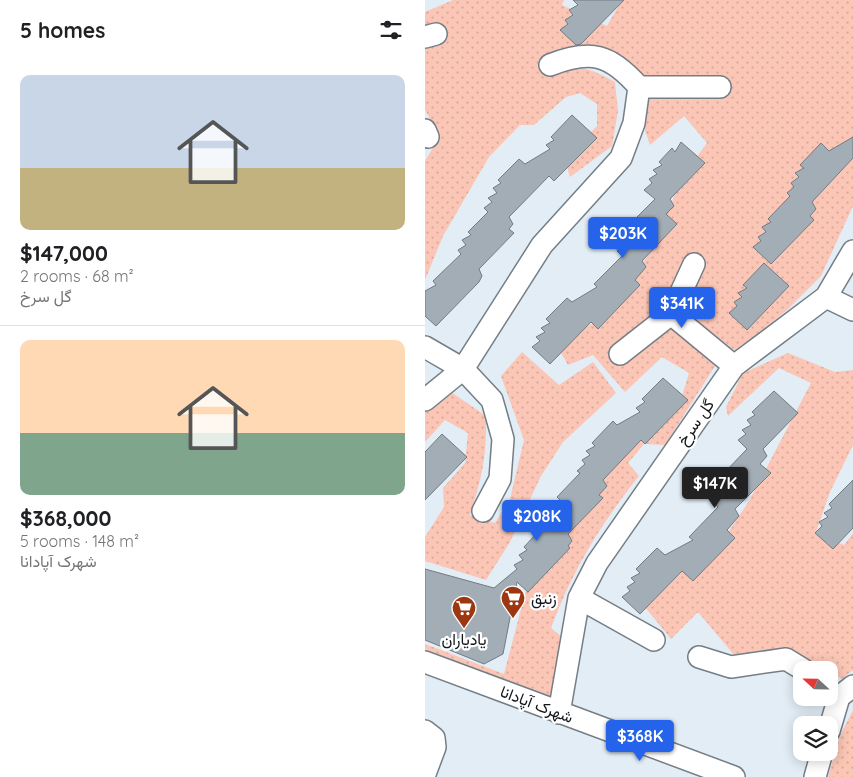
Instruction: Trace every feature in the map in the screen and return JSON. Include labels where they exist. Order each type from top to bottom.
[{"type":"street","points":[[550,66],[573,56],[599,57],[622,68],[639,87],[720,87]]},
{"type":"street","points":[[425,400],[463,369],[542,245],[621,158],[634,124],[639,87]]},
{"type":"street","name":"گل سرخ","points":[[559,713],[579,598],[597,563],[734,366],[826,297],[853,251]]},
{"type":"street","points":[[620,354],[671,314],[694,264]]},
{"type":"street","points":[[826,297],[853,310]]},
{"type":"street","points":[[671,314],[734,366]]},
{"type":"street","points":[[425,347],[463,369],[492,400],[503,439],[500,479],[483,511]]},
{"type":"street","points":[[579,598],[654,640]]},
{"type":"street","points":[[699,657],[731,667],[785,659],[793,664]]},
{"type":"street","name":"شهرک آپادانا","points":[[425,662],[734,777]]},
{"type":"street","points":[[833,716],[840,690]]},
{"type":"street","points":[[425,730],[434,738],[435,746],[425,774]]},
{"type":"street","points":[[815,777],[819,761]]},
{"type":"shaded area","points":[[453,0],[564,0],[562,5],[607,26],[622,0],[853,0],[853,206],[821,276],[786,311],[736,351],[683,312],[664,307],[609,352],[619,367],[670,327],[715,366],[665,445],[644,444],[628,463],[639,476],[612,512],[578,567],[551,628],[563,638],[554,700],[425,649],[425,644],[504,674],[526,590],[556,556],[609,457],[682,396],[689,373],[662,357],[625,392],[593,355],[568,365],[555,342],[610,315],[628,283],[654,247],[655,231],[671,206],[678,182],[707,143],[684,116],[650,145],[644,127],[649,99],[721,99],[730,81],[641,79],[615,57],[570,48],[538,63],[544,74],[565,69],[581,68],[596,72],[615,82],[618,111],[612,146],[570,177],[565,159],[597,126],[597,104],[580,93],[566,97],[534,125],[520,125],[489,157],[443,236],[425,280],[425,161],[440,136],[425,110],[425,48],[442,45],[446,33],[425,28],[425,12]]},
{"type":"shaded area","points":[[522,352],[559,385],[593,362],[616,393],[563,442],[541,476],[510,542],[486,580],[425,561],[425,537],[444,507],[443,488],[465,463],[468,433],[445,420],[425,442],[425,410],[451,392],[486,416],[486,443],[483,466],[470,515],[495,523],[510,499],[524,440],[501,376]]},
{"type":"shaded area","points":[[788,353],[835,372],[853,370],[853,445],[830,492],[816,532],[844,545],[853,533],[853,670],[842,679],[838,677],[838,661],[809,661],[783,647],[735,656],[698,612],[671,639],[640,601],[723,540],[749,501],[811,383],[779,368],[728,416],[726,407],[743,373]]},
{"type":"shaded area","points":[[853,710],[853,777],[828,777],[833,761],[838,761],[840,736]]},
{"type":"building","points":[[573,0],[624,0],[581,44],[576,45],[560,30],[568,24],[565,20],[573,15],[569,10],[578,5]]},
{"type":"building","points":[[572,115],[597,138],[554,181],[549,176],[509,217],[513,224],[509,229],[514,233],[479,269],[482,276],[479,282],[436,326],[425,316],[425,291],[436,285],[433,281],[461,254],[458,250],[466,245],[462,240],[471,235],[468,232],[488,212],[484,208],[492,202],[488,198],[497,193],[493,188],[501,183],[498,180],[519,159],[525,164],[550,149],[546,145],[554,140],[551,137]]},
{"type":"building","points":[[853,137],[853,158],[812,202],[816,209],[810,216],[814,220],[771,264],[753,247],[761,241],[758,237],[766,232],[762,227],[771,222],[768,219],[790,196],[787,193],[794,187],[791,183],[799,177],[795,173],[804,168],[800,165],[821,143],[829,151]]},
{"type":"building","points":[[681,142],[705,163],[670,199],[674,206],[666,214],[677,224],[642,261],[646,267],[635,280],[640,285],[598,329],[591,322],[550,364],[532,347],[540,341],[536,337],[545,332],[541,328],[550,323],[546,319],[567,298],[572,302],[597,287],[594,284],[622,256],[617,251],[625,245],[621,241],[630,236],[626,232],[634,226],[631,223],[655,199],[644,190],[652,183],[649,179],[657,174],[653,170],[662,165],[659,162],[672,148],[675,152]]},
{"type":"building","points":[[764,263],[789,286],[747,330],[729,313],[737,306],[734,302],[742,297],[738,293],[747,288],[743,285]]},
{"type":"building","points":[[663,378],[688,400],[645,444],[641,440],[603,480],[607,486],[599,495],[603,498],[568,534],[572,541],[568,546],[570,548],[528,592],[517,582],[503,654],[484,664],[425,640],[425,569],[494,588],[517,569],[514,565],[523,560],[519,555],[527,550],[524,547],[550,519],[547,515],[556,510],[552,505],[560,500],[557,497],[580,473],[577,471],[585,464],[582,460],[590,455],[586,451],[595,446],[592,443],[613,421],[617,425],[640,412],[636,408],[645,402],[642,399]]},
{"type":"building","points":[[774,391],[798,413],[763,449],[767,456],[760,464],[771,473],[735,509],[739,516],[727,530],[735,538],[693,581],[682,571],[640,614],[622,597],[630,591],[627,587],[635,582],[631,578],[640,573],[636,569],[657,548],[665,555],[693,540],[689,537],[718,507],[710,500],[718,494],[714,490],[723,484],[719,480],[728,475],[725,472],[747,449],[738,440],[746,434],[742,430],[751,425],[747,420],[755,415],[752,412]]},
{"type":"building","points":[[442,434],[467,457],[425,500],[425,452]]},
{"type":"building","points":[[853,480],[853,528],[833,549],[815,533],[822,526],[819,522],[828,517],[824,513],[832,508],[829,504]]},
{"type":"place","name":"زنبق","points":[[513,619]]},
{"type":"place","name":"یادیاران","points":[[464,629]]}]
